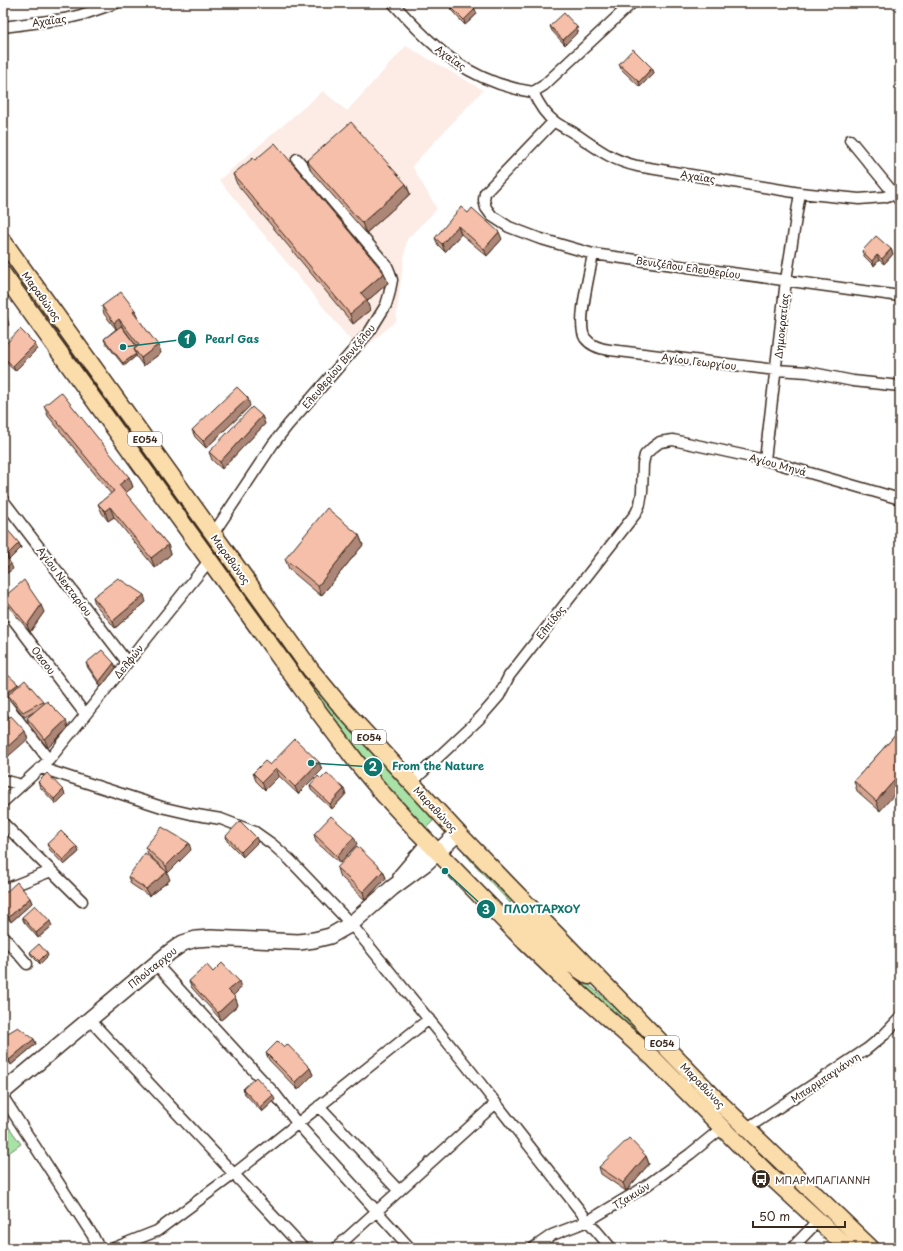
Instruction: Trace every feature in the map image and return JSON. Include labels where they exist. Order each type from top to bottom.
[{"type":"main road","name":"Μαραθώνος","points":[[3,241],[311,670],[344,710],[458,833],[746,1129],[871,1248]]},
{"type":"main road","name":"Μαραθώνος","points":[[3,274],[344,746],[383,794],[438,846],[556,972],[644,1050],[722,1128],[848,1248]]},
{"type":"main road","points":[[438,846],[560,957],[609,988]]},
{"type":"street","name":"Αχαΐας","points":[[3,27],[64,19],[116,3]]},
{"type":"street","name":"Αχαΐας","points":[[393,3],[440,51],[465,69],[486,79],[533,92]]},
{"type":"street","points":[[533,92],[543,86],[632,3]]},
{"type":"street","name":"Αχαϊας","points":[[533,92],[538,104],[554,121],[609,156],[631,165],[800,193],[865,200],[898,196]]},
{"type":"street","name":"Βενιζέλου Ελευθερίου","points":[[554,121],[488,190],[484,197],[486,208],[492,216],[510,228],[593,254],[900,296]]},
{"type":"street","points":[[850,140],[898,196]]},
{"type":"street","name":"Ελευθερίου Βενιζέλου","points":[[213,534],[273,444],[370,331],[386,305],[389,295],[392,280],[386,266],[296,159]]},
{"type":"street","name":"Δημοκρατίας","points":[[765,460],[786,280],[800,193]]},
{"type":"street","name":"Αγίου Γεωργίου","points":[[593,254],[582,322],[585,336],[593,345],[610,350],[776,370],[808,372],[853,381],[900,386]]},
{"type":"street","name":"Αγίου Μηνά","points":[[655,445],[664,441],[673,440],[765,460],[895,498]]},
{"type":"street","name":"Ελπίδος","points":[[411,782],[479,719],[499,696],[509,676],[631,521],[640,504],[643,484],[643,460],[648,451],[655,445]]},
{"type":"street","points":[[895,498],[900,489]]},
{"type":"street","name":"Αγίου Νεκταρίου","points":[[3,500],[127,662]]},
{"type":"street","name":"Δελφών","points":[[3,802],[48,760],[209,561]]},
{"type":"street","name":"Οασου","points":[[3,606],[85,714]]},
{"type":"street","points":[[3,700],[48,760]]},
{"type":"street","points":[[41,768],[165,808],[221,819],[255,832],[290,860],[351,924],[611,1248]]},
{"type":"street","points":[[3,780],[22,785]]},
{"type":"street","points":[[3,823],[82,901]]},
{"type":"street","name":"Πλούταρχου","points":[[3,1092],[156,964],[177,947],[189,940],[211,938],[306,942],[330,936],[351,924],[392,888],[420,869],[438,846],[458,833]]},
{"type":"street","points":[[3,890],[51,870]]},
{"type":"street","points":[[3,936],[27,964]]},
{"type":"street","points":[[156,964],[275,1094],[297,1123],[410,1248]]},
{"type":"street","name":"Μπαρμπαγιάννη","points":[[746,1129],[867,1049],[884,1035],[900,1018]]},
{"type":"street","points":[[89,1019],[303,1248]]},
{"type":"street","points":[[114,1248],[157,1231],[234,1174],[428,1019]]},
{"type":"street","points":[[3,1098],[93,1236],[99,1248]]},
{"type":"street","points":[[336,1248],[496,1103]]},
{"type":"street","points":[[319,1106],[399,1191]]},
{"type":"street","name":"Τζακιών","points":[[533,1248],[552,1235],[588,1221],[643,1188],[690,1154],[722,1128]]},
{"type":"street","points":[[792,1248],[818,1221]]},
{"type":"shaded area","points":[[406,46],[483,90],[412,166],[437,209],[407,239],[396,321],[360,352],[219,180],[323,91],[347,111]]},
{"type":"green space","points":[[304,673],[350,729],[425,809],[433,821],[426,828],[377,775],[301,674]]},
{"type":"green space","points":[[467,850],[514,899],[510,903],[464,853]]},
{"type":"green space","points":[[547,950],[627,1019],[652,1044],[649,1046],[545,953]]},
{"type":"green space","points":[[3,1119],[21,1144],[3,1157]]},
{"type":"building","points":[[451,3],[470,3],[475,9],[464,20],[449,5]]},
{"type":"building","points":[[564,13],[577,27],[563,40],[550,26]]},
{"type":"building","points":[[633,49],[652,68],[639,82],[619,64]]},
{"type":"building","points":[[351,122],[406,184],[362,223],[307,161]]},
{"type":"building","points":[[275,143],[384,273],[361,293],[367,300],[350,314],[233,174],[253,158],[255,160]]},
{"type":"building","points":[[461,207],[468,213],[472,208],[499,232],[484,249],[458,226],[442,244],[435,238]]},
{"type":"building","points":[[876,236],[891,249],[882,259],[877,255],[872,261],[862,251]]},
{"type":"building","points":[[121,292],[135,310],[133,312],[158,345],[141,358],[134,349],[139,345],[119,319],[114,323],[102,306]]},
{"type":"building","points":[[3,313],[7,317],[3,320]]},
{"type":"building","points":[[121,326],[137,347],[134,349],[136,354],[123,363],[104,339]]},
{"type":"building","points":[[20,329],[35,344],[13,366],[3,357],[3,347]]},
{"type":"building","points":[[237,387],[248,398],[203,441],[192,430]]},
{"type":"building","points":[[61,392],[129,477],[119,485],[168,545],[151,558],[110,507],[105,511],[98,504],[114,491],[44,406]]},
{"type":"building","points":[[252,407],[262,416],[220,462],[209,452]]},
{"type":"building","points":[[327,508],[359,535],[318,586],[285,559]]},
{"type":"building","points":[[5,527],[19,543],[7,555],[3,550],[3,528]]},
{"type":"building","points":[[3,552],[11,564],[3,570]]},
{"type":"building","points":[[118,578],[144,595],[113,621],[93,597]]},
{"type":"building","points":[[24,580],[41,605],[27,625],[4,597]]},
{"type":"building","points":[[102,650],[114,663],[99,682],[86,663]]},
{"type":"building","points":[[7,674],[18,684],[5,694],[3,691],[3,676]]},
{"type":"building","points":[[25,680],[43,701],[23,712],[8,695]]},
{"type":"building","points":[[47,701],[66,720],[45,740],[27,718]]},
{"type":"building","points":[[11,716],[25,731],[3,751],[3,723]]},
{"type":"building","points":[[900,730],[900,774],[876,801],[854,781]]},
{"type":"building","points":[[295,739],[319,762],[295,787],[276,768],[262,782],[253,773],[265,761],[270,765]]},
{"type":"building","points":[[47,773],[63,790],[54,799],[38,782]]},
{"type":"building","points":[[327,773],[344,789],[330,804],[310,785],[318,776],[321,779]]},
{"type":"building","points":[[331,816],[354,837],[337,856],[314,834]]},
{"type":"building","points":[[240,821],[256,837],[241,852],[226,836]]},
{"type":"building","points":[[162,827],[189,843],[166,866],[145,847]]},
{"type":"building","points":[[61,831],[77,847],[63,860],[47,844]]},
{"type":"building","points":[[357,846],[383,871],[363,892],[337,868]]},
{"type":"building","points":[[145,853],[167,872],[146,889],[128,877]]},
{"type":"building","points":[[17,882],[30,898],[9,917],[3,910],[3,895]]},
{"type":"building","points":[[35,905],[50,921],[36,933],[22,917]]},
{"type":"building","points":[[39,944],[47,953],[39,961],[30,952]]},
{"type":"building","points":[[3,962],[7,967],[3,971]]},
{"type":"building","points":[[222,963],[239,981],[228,990],[235,997],[218,1013],[189,981],[207,965],[213,972]]},
{"type":"building","points":[[18,1027],[34,1039],[9,1060],[3,1051],[3,1036]]},
{"type":"building","points":[[278,1041],[284,1047],[287,1044],[310,1068],[295,1082],[266,1053]]},
{"type":"building","points":[[256,1077],[273,1095],[260,1107],[243,1089]]},
{"type":"building","points":[[629,1138],[646,1156],[623,1183],[599,1167]]},
{"type":"place","name":"Pearl Gas","points":[[123,347]]},
{"type":"place","name":"From the Nature","points":[[311,763]]},
{"type":"place","name":"ΠΛΟΥΤΑΡΧΟΥ","points":[[445,871]]},
{"type":"place","name":"ΜΠΑΡΜΠΑΓΙΑΝΝΗ","points":[[761,1179]]}]
